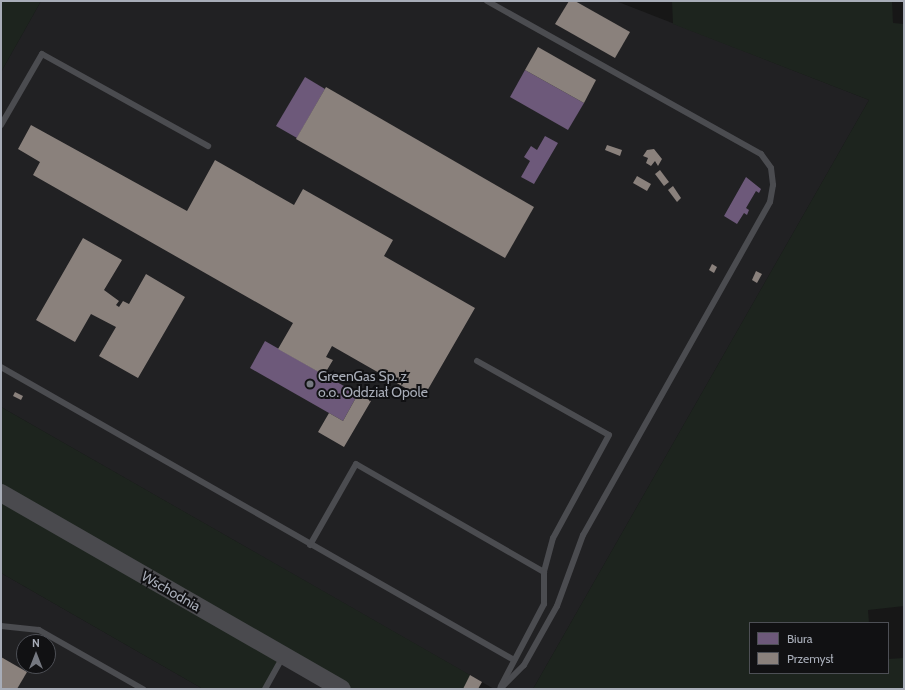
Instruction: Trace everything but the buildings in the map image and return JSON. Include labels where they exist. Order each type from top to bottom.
[{"type":"street","name":"Wschodnia","points":[[1,493],[342,689]]},
{"type":"lane","points":[[486,1],[761,154],[771,168],[774,185],[770,202],[583,535],[557,606],[524,665],[500,689]]},
{"type":"lane","points":[[1,125],[42,54],[208,146]]},
{"type":"lane","points":[[477,361],[609,435],[552,538],[544,572],[544,604],[500,689]]},
{"type":"lane","points":[[1,367],[310,545],[514,660]]},
{"type":"lane","points":[[310,545],[356,464],[544,572]]},
{"type":"lane","points":[[1,626],[39,630],[143,689]]},
{"type":"lane","points":[[265,689],[284,656]]},
{"type":"shaded area","points":[[1,1],[41,1],[1,72]]},
{"type":"shaded area","points":[[41,1],[616,1],[869,100],[533,689],[494,689],[1,407],[1,72]]},
{"type":"shaded area","points":[[672,1],[892,1],[893,23],[904,24],[904,606],[868,610],[869,622],[749,622],[749,674],[889,674],[889,659],[904,658],[904,689],[533,689],[869,100],[673,24]]},
{"type":"shaded area","points":[[1,407],[470,675],[464,689],[342,689],[284,656],[265,689],[203,689],[1,573]]},
{"type":"shaded area","points":[[1,573],[203,689],[1,689]]},
{"type":"shaded area","points":[[284,656],[342,689],[265,689]]},
{"type":"place","name":"GreenGas Sp. z o.o. Oddział Opole","points":[[310,384]]}]
